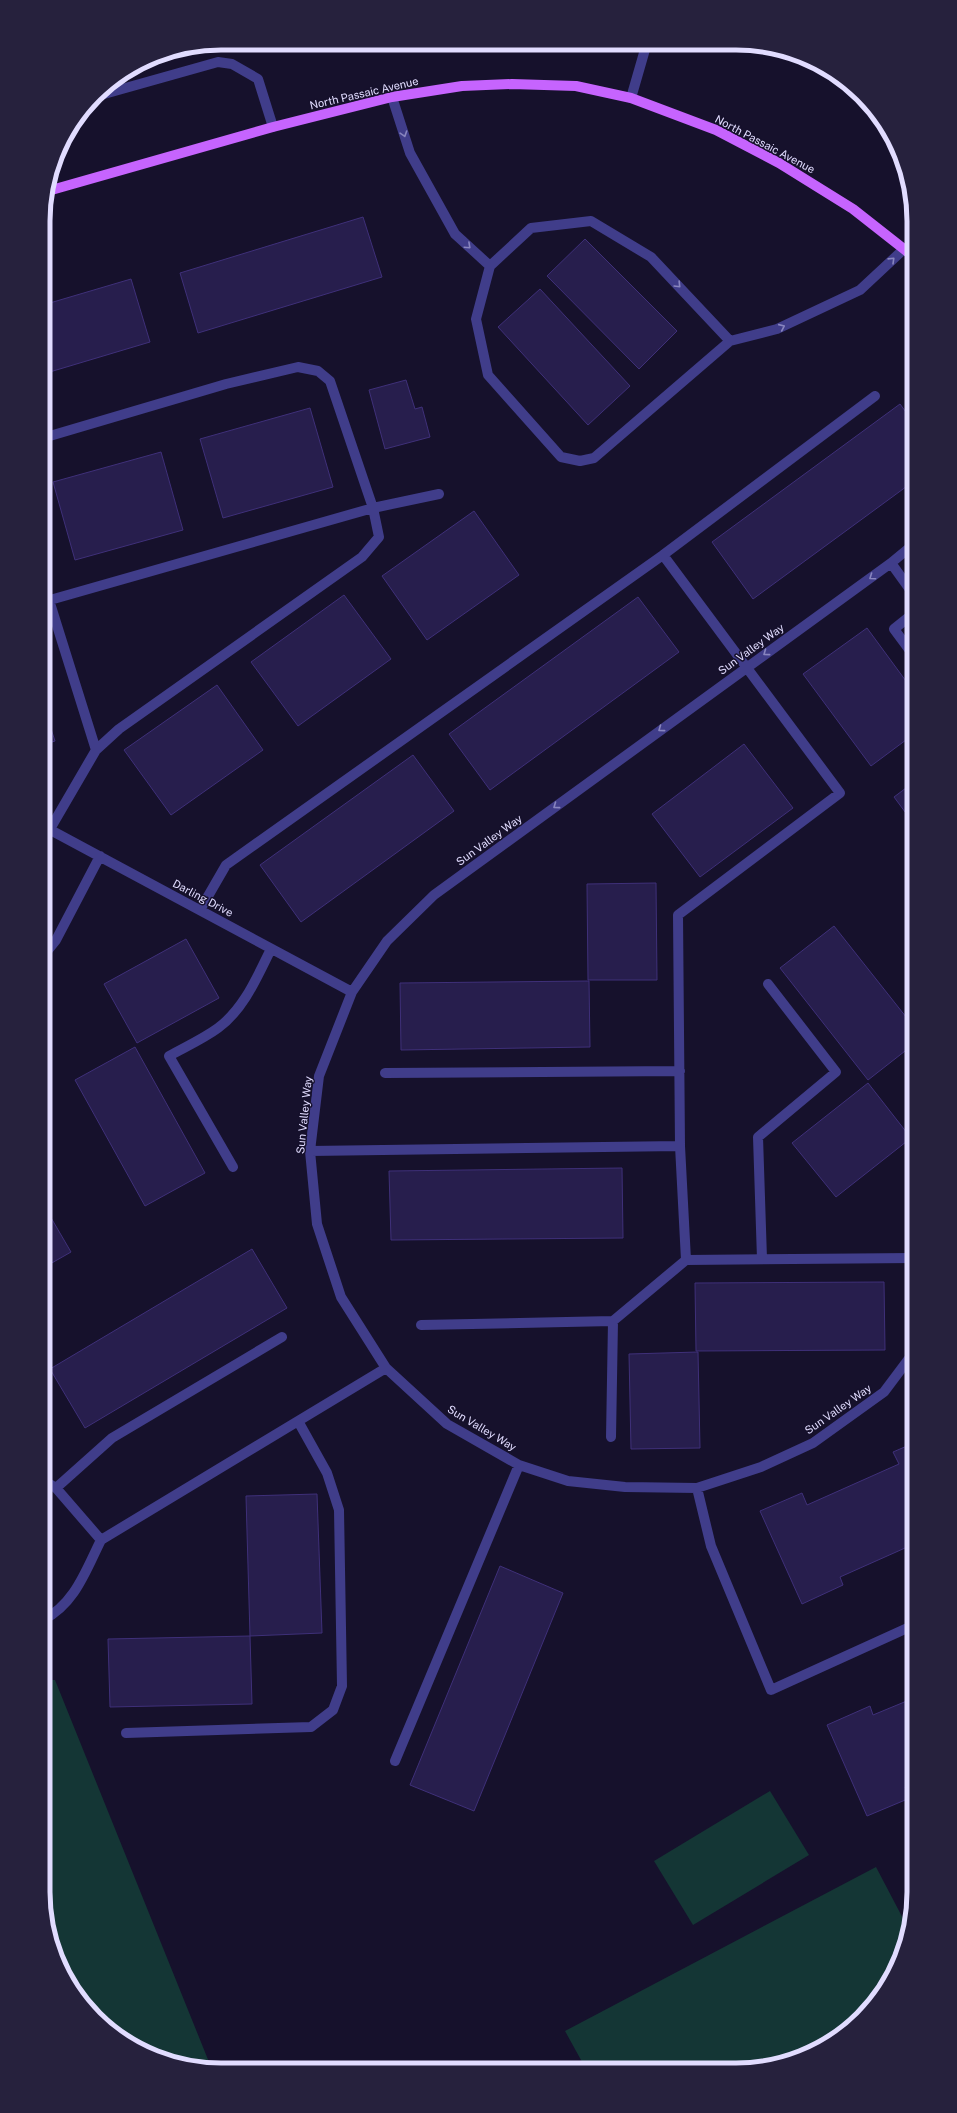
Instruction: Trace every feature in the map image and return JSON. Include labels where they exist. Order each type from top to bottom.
[{"type":"main road","name":"North Passaic Avenue","points":[[53,190],[273,127],[392,97],[462,86],[512,84],[576,86],[631,98],[716,130],[779,163],[853,209],[907,251]]},
{"type":"street","points":[[631,98],[645,50]]},
{"type":"street","points":[[108,93],[218,62],[232,64],[247,71],[258,79],[273,127]]},
{"type":"street","points":[[392,97],[410,153],[455,234],[490,266]]},
{"type":"street","points":[[730,341],[651,257],[591,221],[531,228],[490,266],[476,319],[488,375],[561,457],[580,461],[594,458],[730,341],[777,330],[860,290],[904,249]]},
{"type":"street","points":[[50,436],[226,384],[298,367],[318,371],[330,381],[373,508],[379,537],[362,557],[119,729],[96,750],[50,823]]},
{"type":"street","points":[[200,910],[226,865],[663,554],[875,396]]},
{"type":"street","points":[[50,600],[373,508],[439,494]]},
{"type":"street","name":"Sun Valley Way","points":[[907,550],[891,563],[434,895],[387,941],[352,992],[319,1076],[310,1151],[317,1224],[341,1297],[386,1368],[447,1424],[519,1465],[568,1481],[626,1487],[697,1488],[761,1466],[813,1443],[884,1392],[907,1361]]},
{"type":"street","points":[[663,554],[840,793],[678,915],[680,1146],[686,1260]]},
{"type":"street","points":[[891,563],[907,585]]},
{"type":"street","points":[[50,613],[96,750]]},
{"type":"street","points":[[907,619],[894,629],[907,647]]},
{"type":"street","name":"Darling Drive","points":[[50,830],[352,992]]},
{"type":"street","points":[[50,947],[56,940],[100,856]]},
{"type":"street","points":[[234,1167],[169,1056],[218,1028],[235,1012],[252,989],[271,949]]},
{"type":"street","points":[[762,1259],[758,1137],[836,1072],[768,984]]},
{"type":"street","points":[[385,1073],[680,1071]]},
{"type":"street","points":[[310,1151],[680,1146]]},
{"type":"street","points":[[421,1324],[613,1321],[686,1260],[907,1258]]},
{"type":"street","points":[[611,1437],[613,1321]]},
{"type":"street","points":[[56,1488],[112,1438],[282,1337]]},
{"type":"street","points":[[50,1617],[56,1614],[73,1596],[101,1540],[386,1368]]},
{"type":"street","points":[[126,1733],[311,1727],[333,1710],[342,1686],[339,1510],[327,1473],[298,1421]]},
{"type":"street","points":[[395,1760],[519,1465]]},
{"type":"street","points":[[50,1484],[56,1488],[101,1540]]},
{"type":"street","points":[[697,1488],[711,1546],[771,1690],[907,1628]]},
{"type":"green space","points":[[50,1680],[55,1680],[209,2063],[188,2060],[166,2054],[136,2040],[117,2028],[100,2013],[85,1996],[63,1957],[53,1925],[50,1903]]},
{"type":"green space","points":[[770,1791],[809,1855],[693,1925],[654,1861]]},
{"type":"green space","points":[[876,1867],[905,1922],[894,1957],[872,1996],[857,2013],[840,2028],[821,2040],[791,2054],[769,2060],[747,2063],[583,2063],[565,2031]]},
{"type":"building","points":[[363,217],[382,277],[198,333],[180,273]]},
{"type":"building","points":[[585,239],[677,331],[639,369],[547,276]]},
{"type":"building","points":[[131,279],[150,342],[50,372],[50,303]]},
{"type":"building","points":[[540,289],[630,386],[588,425],[498,327]]},
{"type":"building","points":[[406,380],[415,409],[422,407],[430,437],[385,449],[369,390]]},
{"type":"building","points":[[900,404],[907,414],[907,486],[753,599],[712,542]]},
{"type":"building","points":[[310,408],[333,487],[223,518],[200,439]]},
{"type":"building","points":[[161,452],[183,530],[75,560],[53,482]]},
{"type":"building","points":[[474,511],[519,575],[427,640],[382,576]]},
{"type":"building","points":[[344,595],[391,659],[298,726],[251,662]]},
{"type":"building","points":[[638,597],[679,652],[490,790],[449,734]]},
{"type":"building","points":[[867,628],[907,682],[907,739],[871,766],[803,674]]},
{"type":"building","points":[[217,685],[263,750],[171,815],[124,750]]},
{"type":"building","points":[[50,726],[55,741],[50,743]]},
{"type":"building","points":[[744,744],[793,808],[700,877],[652,814]]},
{"type":"building","points":[[413,755],[454,811],[301,922],[260,865]]},
{"type":"building","points":[[907,787],[907,815],[894,797]]},
{"type":"building","points":[[656,883],[657,980],[588,980],[587,884]]},
{"type":"building","points":[[834,926],[907,1018],[907,1049],[868,1080],[780,968]]},
{"type":"building","points":[[186,939],[219,998],[137,1043],[104,984]]},
{"type":"building","points":[[589,981],[590,1047],[401,1050],[400,983]]},
{"type":"building","points":[[135,1047],[205,1173],[145,1206],[75,1080]]},
{"type":"building","points":[[868,1083],[907,1133],[907,1141],[836,1197],[792,1143]]},
{"type":"building","points":[[622,1168],[623,1238],[391,1240],[389,1171]]},
{"type":"building","points":[[50,1216],[71,1252],[50,1264]]},
{"type":"building","points":[[252,1249],[287,1308],[85,1428],[50,1369]]},
{"type":"building","points":[[884,1282],[885,1350],[696,1351],[695,1283]]},
{"type":"building","points":[[698,1352],[700,1448],[631,1449],[629,1354]]},
{"type":"building","points":[[907,1446],[907,1547],[840,1577],[843,1585],[802,1604],[760,1511],[802,1493],[807,1505],[899,1464],[893,1452]]},
{"type":"building","points":[[317,1494],[322,1633],[250,1636],[246,1496]]},
{"type":"building","points":[[500,1566],[563,1593],[474,1811],[410,1785]]},
{"type":"building","points":[[250,1636],[252,1704],[110,1707],[108,1639]]},
{"type":"building","points":[[907,1701],[907,1786],[905,1787],[907,1791],[907,1799],[867,1816],[827,1725],[870,1706],[873,1715]]}]
